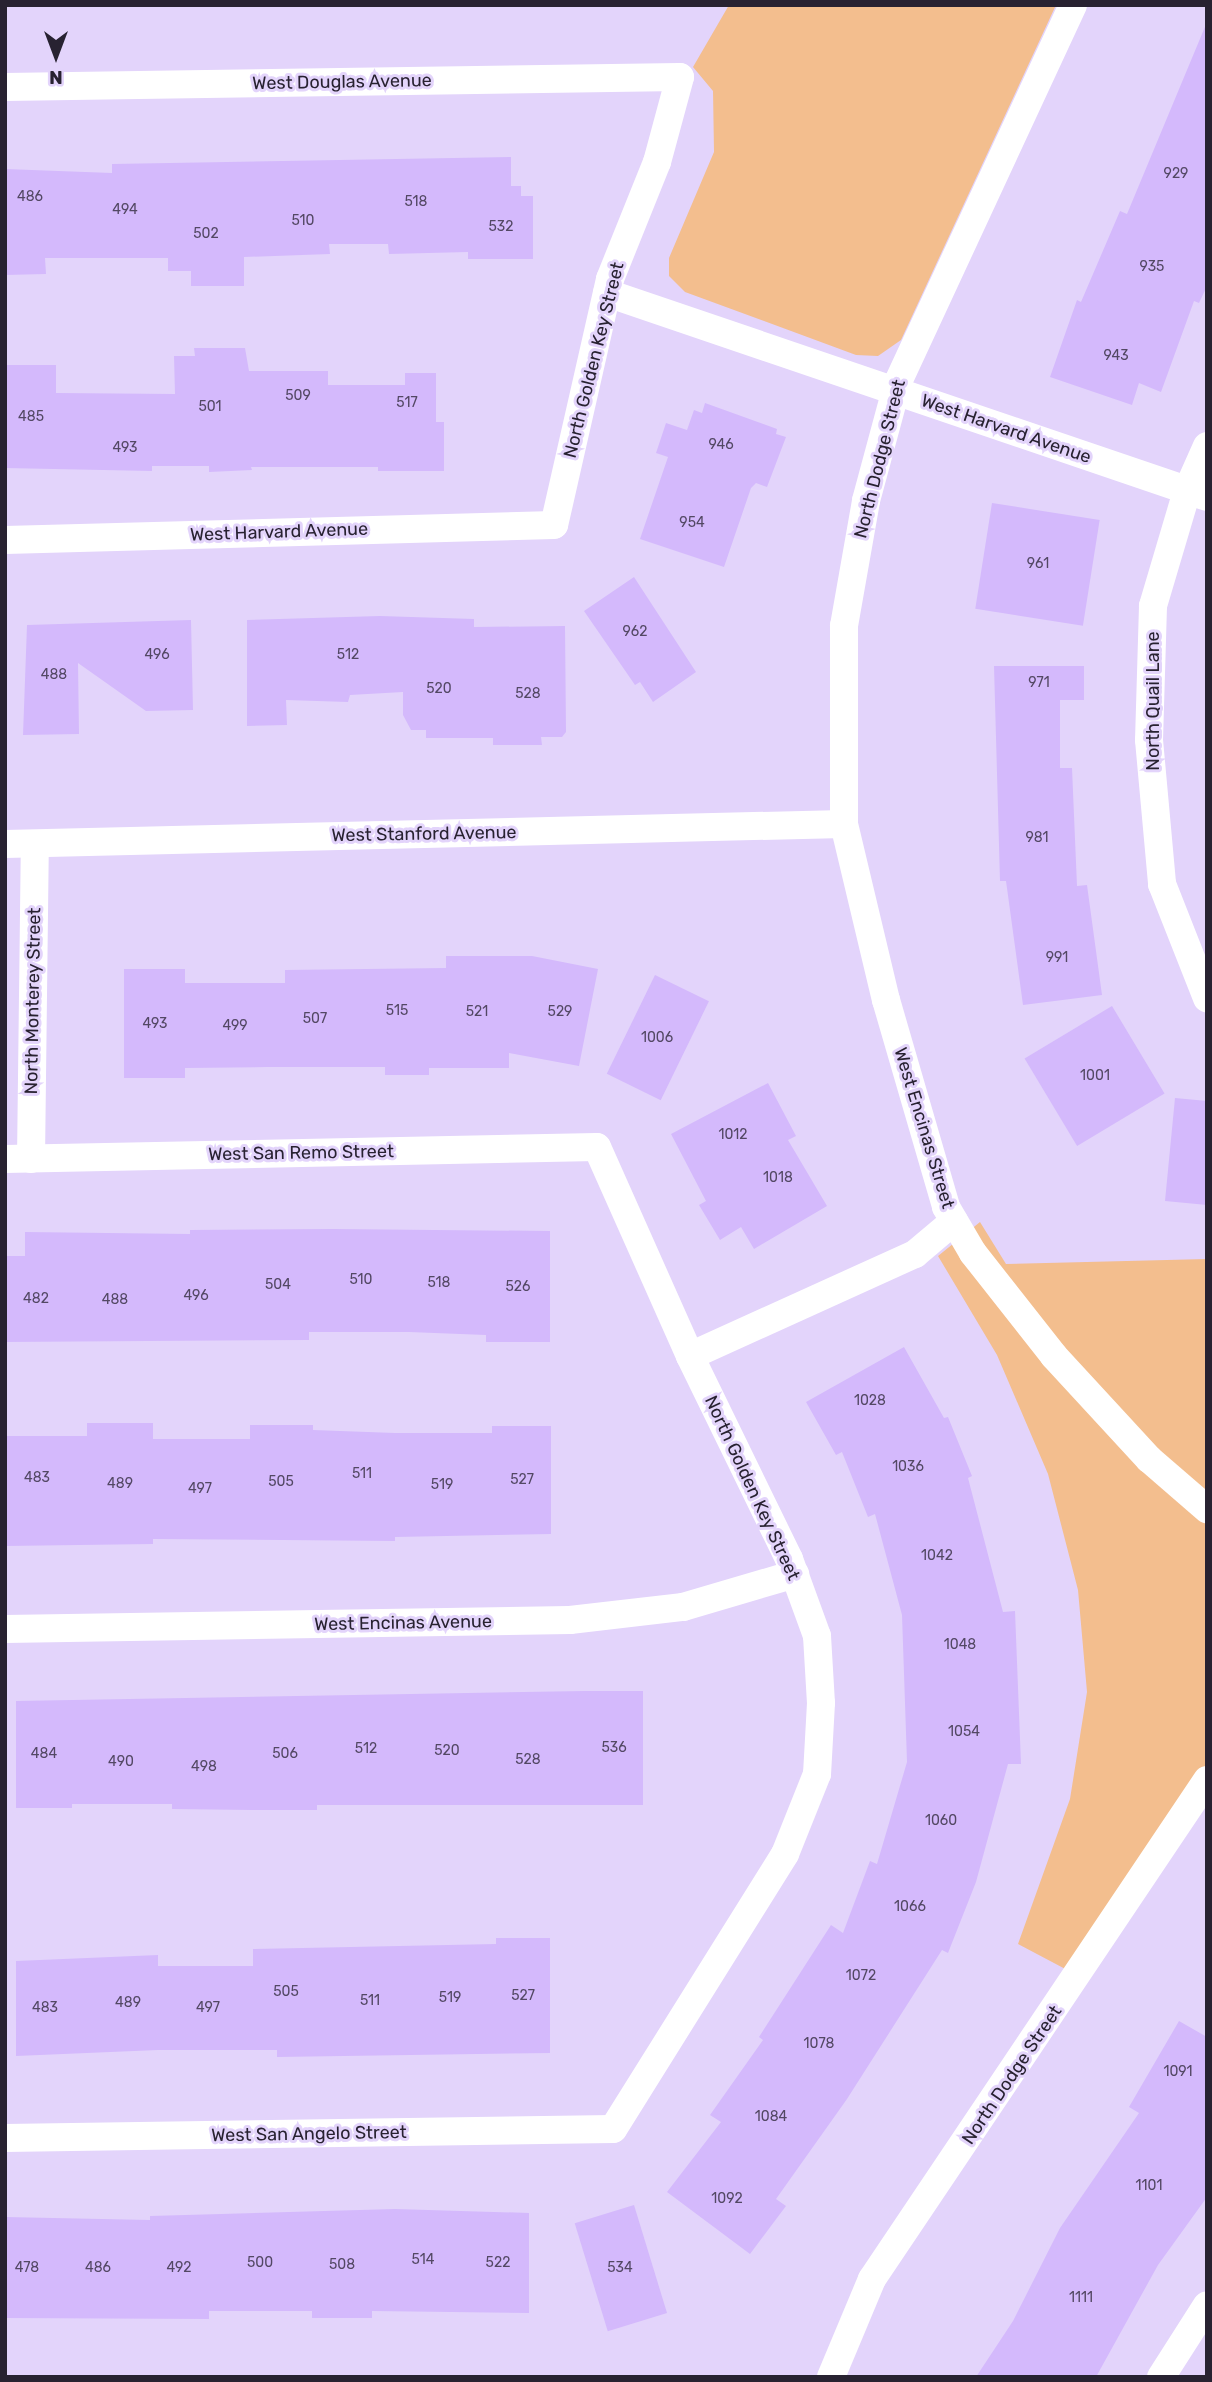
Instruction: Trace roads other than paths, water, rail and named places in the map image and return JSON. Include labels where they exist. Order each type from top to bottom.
[{"type":"street","name":"North Dodge Street","points":[[844,824],[844,626],[866,500],[896,391],[1073,5]]},
{"type":"street","name":"West Douglas Avenue","points":[[5,87],[680,77]]},
{"type":"street","name":"North Golden Key Street","points":[[554,525],[607,293],[657,162],[680,77]]},
{"type":"street","name":"West Harvard Avenue","points":[[607,293],[1197,494]]},
{"type":"street","name":"North Quail Lane","points":[[1207,446],[1197,494],[1153,606],[1149,740],[1162,884],[1207,998]]},
{"type":"street","name":"West Harvard Avenue","points":[[5,540],[554,525]]},
{"type":"street","name":"West Stanford Avenue","points":[[5,844],[844,824]]},
{"type":"street","name":"West Encinas Street","points":[[844,824],[886,1000],[946,1208],[1054,1356],[1149,1458],[1207,1509]]},
{"type":"street","name":"North Monterey Street","points":[[18,1159],[34,844]]},
{"type":"street","name":"North Golden Key Street","points":[[597,1147],[690,1356],[795,1574],[817,1636],[821,1703],[817,1774],[785,1854],[613,2129]]},
{"type":"street","name":"West San Remo Street","points":[[18,1159],[597,1147]]},
{"type":"street","points":[[690,1356],[915,1254],[954,1221]]},
{"type":"street","name":"West Encinas Avenue","points":[[5,1629],[570,1620],[683,1607],[795,1574]]},
{"type":"street","name":"North Dodge Street","points":[[831,2377],[872,2279],[1207,1780]]},
{"type":"street","name":"West San Angelo Street","points":[[5,2138],[613,2129]]},
{"type":"street","points":[[1167,2375],[1207,2305]]}]
